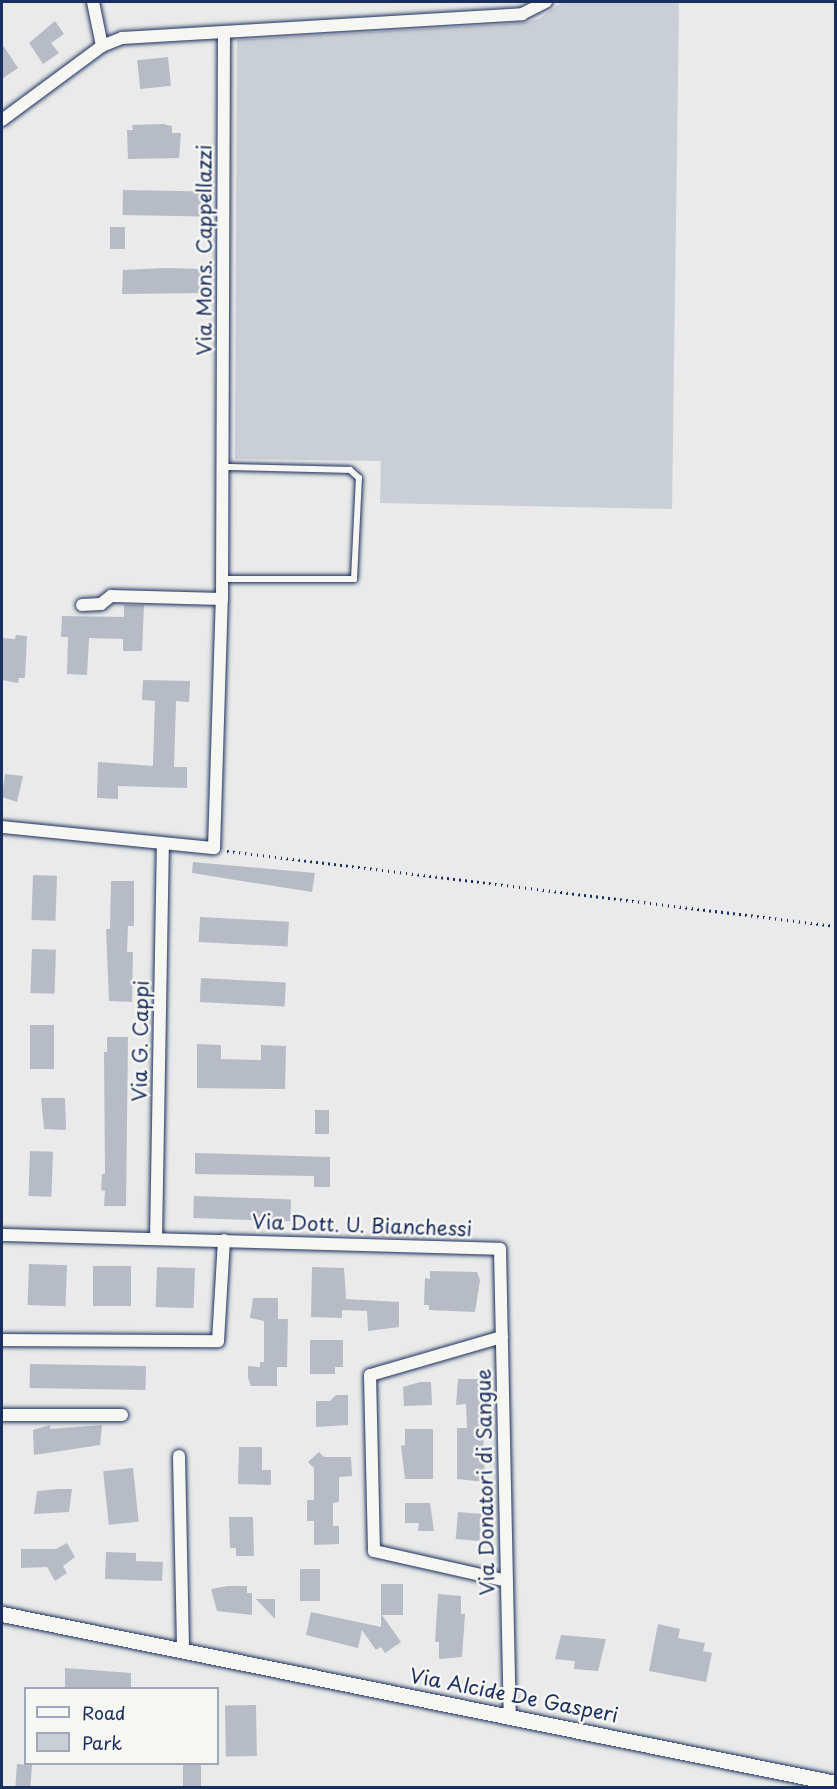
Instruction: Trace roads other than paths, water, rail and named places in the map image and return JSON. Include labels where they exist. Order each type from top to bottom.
[{"type":"street","points":[[93,2],[102,46]]},
{"type":"street","points":[[2,120],[102,46],[122,38],[522,14],[546,2]]},
{"type":"street","name":"Via Mons. Cappellazzi","points":[[163,844],[214,848],[222,599],[224,33]]},
{"type":"street","points":[[82,605],[101,604],[111,596],[222,599]]},
{"type":"street","points":[[2,827],[163,844]]},
{"type":"street","name":"Via G. Cappi","points":[[156,1239],[163,844]]},
{"type":"street","points":[[2,1235],[224,1240],[218,1341],[2,1340]]},
{"type":"street","name":"Via Dott. U. Bianchessi","points":[[224,1240],[500,1249]]},
{"type":"street","name":"Via Donatori di Sangue","points":[[500,1249],[510,1715]]},
{"type":"street","points":[[502,1336],[370,1375],[374,1551],[507,1581]]},
{"type":"street","points":[[2,1415],[122,1415]]},
{"type":"street","points":[[179,1456],[183,1650]]},
{"type":"street","name":"Via Alcide De Gasperi","points":[[2,1614],[510,1715],[836,1783]]},
{"type":"lane","points":[[222,579],[354,579],[359,478],[350,470],[223,467]]}]
